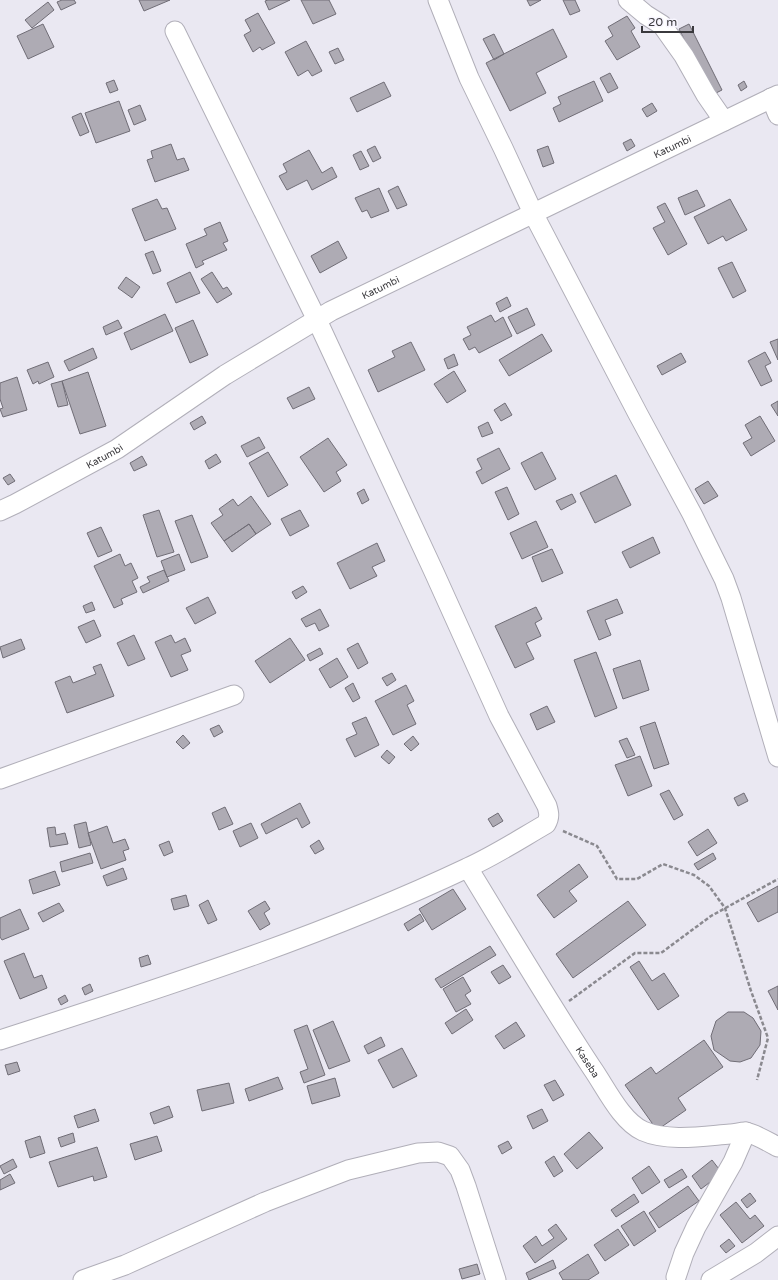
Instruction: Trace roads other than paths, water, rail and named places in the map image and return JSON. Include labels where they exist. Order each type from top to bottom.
[{"type":"street","points":[[438,0],[469,78],[533,213],[692,514],[724,580],[734,605],[778,757]]},
{"type":"street","points":[[628,0],[646,15],[662,25],[684,56],[706,95],[724,121]]},
{"type":"street","points":[[0,1040],[136,996],[287,943],[382,905],[468,868],[546,824],[549,819],[547,806],[499,716],[317,320],[175,31]]},
{"type":"street","name":"Katumbi","points":[[0,511],[117,449],[225,376],[331,311],[724,121],[776,103]]},
{"type":"street","points":[[0,779],[234,695]]},
{"type":"street","name":"Kaseba","points":[[468,868],[556,1010],[621,1111],[631,1123],[654,1135],[670,1137],[722,1135],[746,1132],[770,1142],[778,1148]]},
{"type":"street","points":[[673,1279],[696,1227],[733,1162],[746,1132]]},
{"type":"street","points":[[83,1280],[125,1265],[265,1202],[348,1170],[418,1153],[438,1152],[450,1156],[460,1170],[496,1280]]},
{"type":"street","points":[[711,1280],[756,1253],[778,1236]]}]
